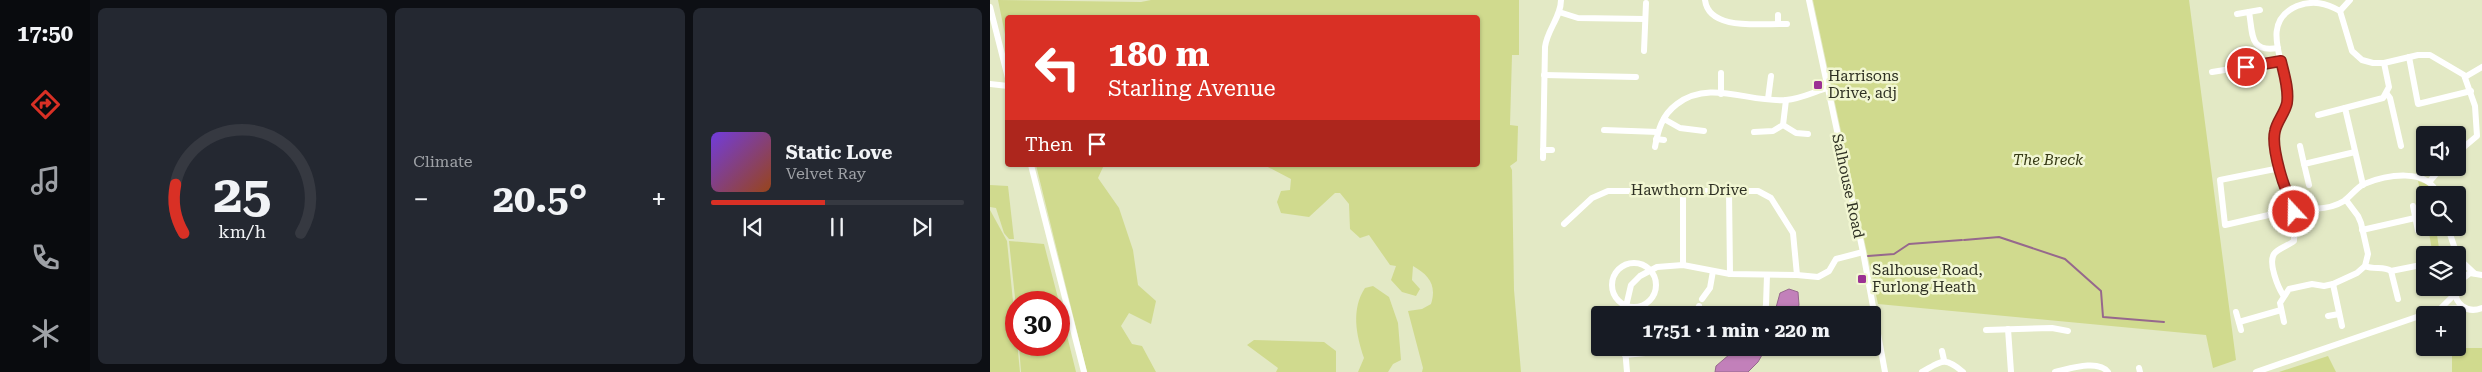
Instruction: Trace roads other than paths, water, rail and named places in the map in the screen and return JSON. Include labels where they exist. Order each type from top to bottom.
[{"type":"street","points":[[1543,158],[1546,40],[1560,12],[1561,0]]},
{"type":"street","points":[[1705,0],[1709,13],[1720,21],[1788,24]]},
{"type":"street","name":"Salhouse Road","points":[[1809,0],[1863,252],[1885,372]]},
{"type":"street","points":[[2340,11],[2350,0]]},
{"type":"street","points":[[2283,296],[2278,288],[2272,260],[2274,254],[2294,241],[2295,204],[2286,191],[2274,133],[2287,102],[2287,86],[2276,38],[2277,25],[2288,10],[2301,4],[2325,2],[2340,11],[2352,51],[2362,60],[2384,63],[2409,57],[2430,55],[2465,77],[2475,106],[2480,136],[2466,146]]},
{"type":"street","points":[[1644,51],[1646,3]]},
{"type":"street","points":[[990,7],[1005,66]]},
{"type":"street","points":[[2238,14],[2260,10]]},
{"type":"street","points":[[1560,12],[1578,18],[1645,19]]},
{"type":"street","points":[[2249,12],[2254,40],[2259,48],[2266,50],[2278,48]]},
{"type":"street","points":[[1778,15],[1778,24]]},
{"type":"street","points":[[2409,57],[2418,104],[2471,91]]},
{"type":"street","points":[[2212,72],[2281,61]]},
{"type":"street","points":[[2318,114],[2383,98],[2387,94],[2389,87],[2384,63]]},
{"type":"street","points":[[2465,77],[2482,67]]},
{"type":"street","points":[[1721,73],[1721,94]]},
{"type":"street","points":[[1544,75],[1636,77]]},
{"type":"street","points":[[1768,99],[1771,76]]},
{"type":"street","points":[[990,84],[1005,86]]},
{"type":"street","points":[[1655,147],[1657,136],[1670,110],[1687,98],[1704,92],[1786,100],[1827,88]]},
{"type":"street","points":[[2387,94],[2390,98],[2401,146]]},
{"type":"street","points":[[1783,125],[1786,100]]},
{"type":"street","points":[[2345,108],[2363,185]]},
{"type":"street","points":[[1664,119],[1680,128],[1704,131]]},
{"type":"street","points":[[1754,132],[1773,131],[1783,125]]},
{"type":"street","points":[[1783,125],[1796,133],[1808,134]]},
{"type":"street","points":[[1604,130],[1657,136],[1664,140]]},
{"type":"street","points":[[2300,146],[2309,185]]},
{"type":"street","points":[[1543,150],[1552,150]]},
{"type":"street","points":[[2304,164],[2355,152]]},
{"type":"street","points":[[1032,167],[1084,372]]},
{"type":"street","points":[[2274,214],[2225,225],[2220,180],[2280,168]]},
{"type":"street","points":[[2295,204],[2314,209],[2331,206],[2346,200],[2363,185],[2406,176],[2418,176],[2430,181],[2433,186]]},
{"type":"street","points":[[2430,181],[2434,176]]},
{"type":"street","points":[[1683,191],[1683,264]]},
{"type":"street","points":[[1729,191],[1730,274]]},
{"type":"street","name":"Hawthorn Drive","points":[[1564,224],[1592,198],[1603,192],[1758,191],[1771,198],[1793,234],[1797,275]]},
{"type":"street","points":[[2284,322],[2281,310],[2283,296],[2290,288],[2312,284],[2324,286],[2333,284],[2357,273],[2364,266],[2368,254],[2362,230],[2358,216],[2346,200]]},
{"type":"street","points":[[2412,206],[2416,222]]},
{"type":"street","points":[[2362,230],[2415,218]]},
{"type":"street","points":[[1625,305],[1631,285],[1650,270],[1683,264],[1730,274],[1818,277],[1829,271],[1836,259],[1863,252]]},
{"type":"street","points":[[1625,264],[1642,264],[1650,270],[1656,282],[1655,291],[1650,299],[1639,306],[1625,305],[1617,300],[1612,292],[1612,282],[1615,273],[1625,264]]},
{"type":"street","points":[[2364,266],[2374,270],[2384,268],[2391,271],[2416,266]]},
{"type":"street","points":[[2466,266],[2474,273]]},
{"type":"street","points":[[1702,299],[1710,288],[1713,270]]},
{"type":"street","points":[[2391,271],[2398,299]]},
{"type":"street","points":[[2466,274],[2482,275]]},
{"type":"street","points":[[1765,306],[1767,275]]},
{"type":"street","points":[[2333,284],[2342,326]]},
{"type":"street","points":[[2442,306],[2451,296]]},
{"type":"street","points":[[2466,308],[2472,310],[2482,308]]},
{"type":"street","points":[[2239,322],[2281,310]]},
{"type":"street","points":[[2236,312],[2241,330]]},
{"type":"street","points":[[2328,316],[2339,314]]},
{"type":"street","points":[[2256,372],[2416,317]]},
{"type":"street","points":[[1986,330],[2052,328],[2068,331]]},
{"type":"street","points":[[2008,329],[2011,372]]},
{"type":"street","points":[[1942,351],[1944,360]]},
{"type":"street","points":[[1625,356],[1626,372]]},
{"type":"street","points":[[1922,372],[1944,360],[1951,361],[1963,372]]},
{"type":"street","points":[[2055,372],[2096,365],[2105,368],[2108,372]]},
{"type":"waterway","points":[[1964,240],[1999,237],[2065,259],[2101,291],[2103,317],[2164,322]]},
{"type":"waterway","points":[[1868,256],[1894,254],[1909,244],[1962,240]]},
{"type":"place","name":"Harrisons Drive, adj","points":[[1818,85]]},
{"type":"place","name":"Salhouse Road, Furlong Heath","points":[[1862,279]]},
{"type":"park label","name":"The Breck","points":[[2048,160]]}]
